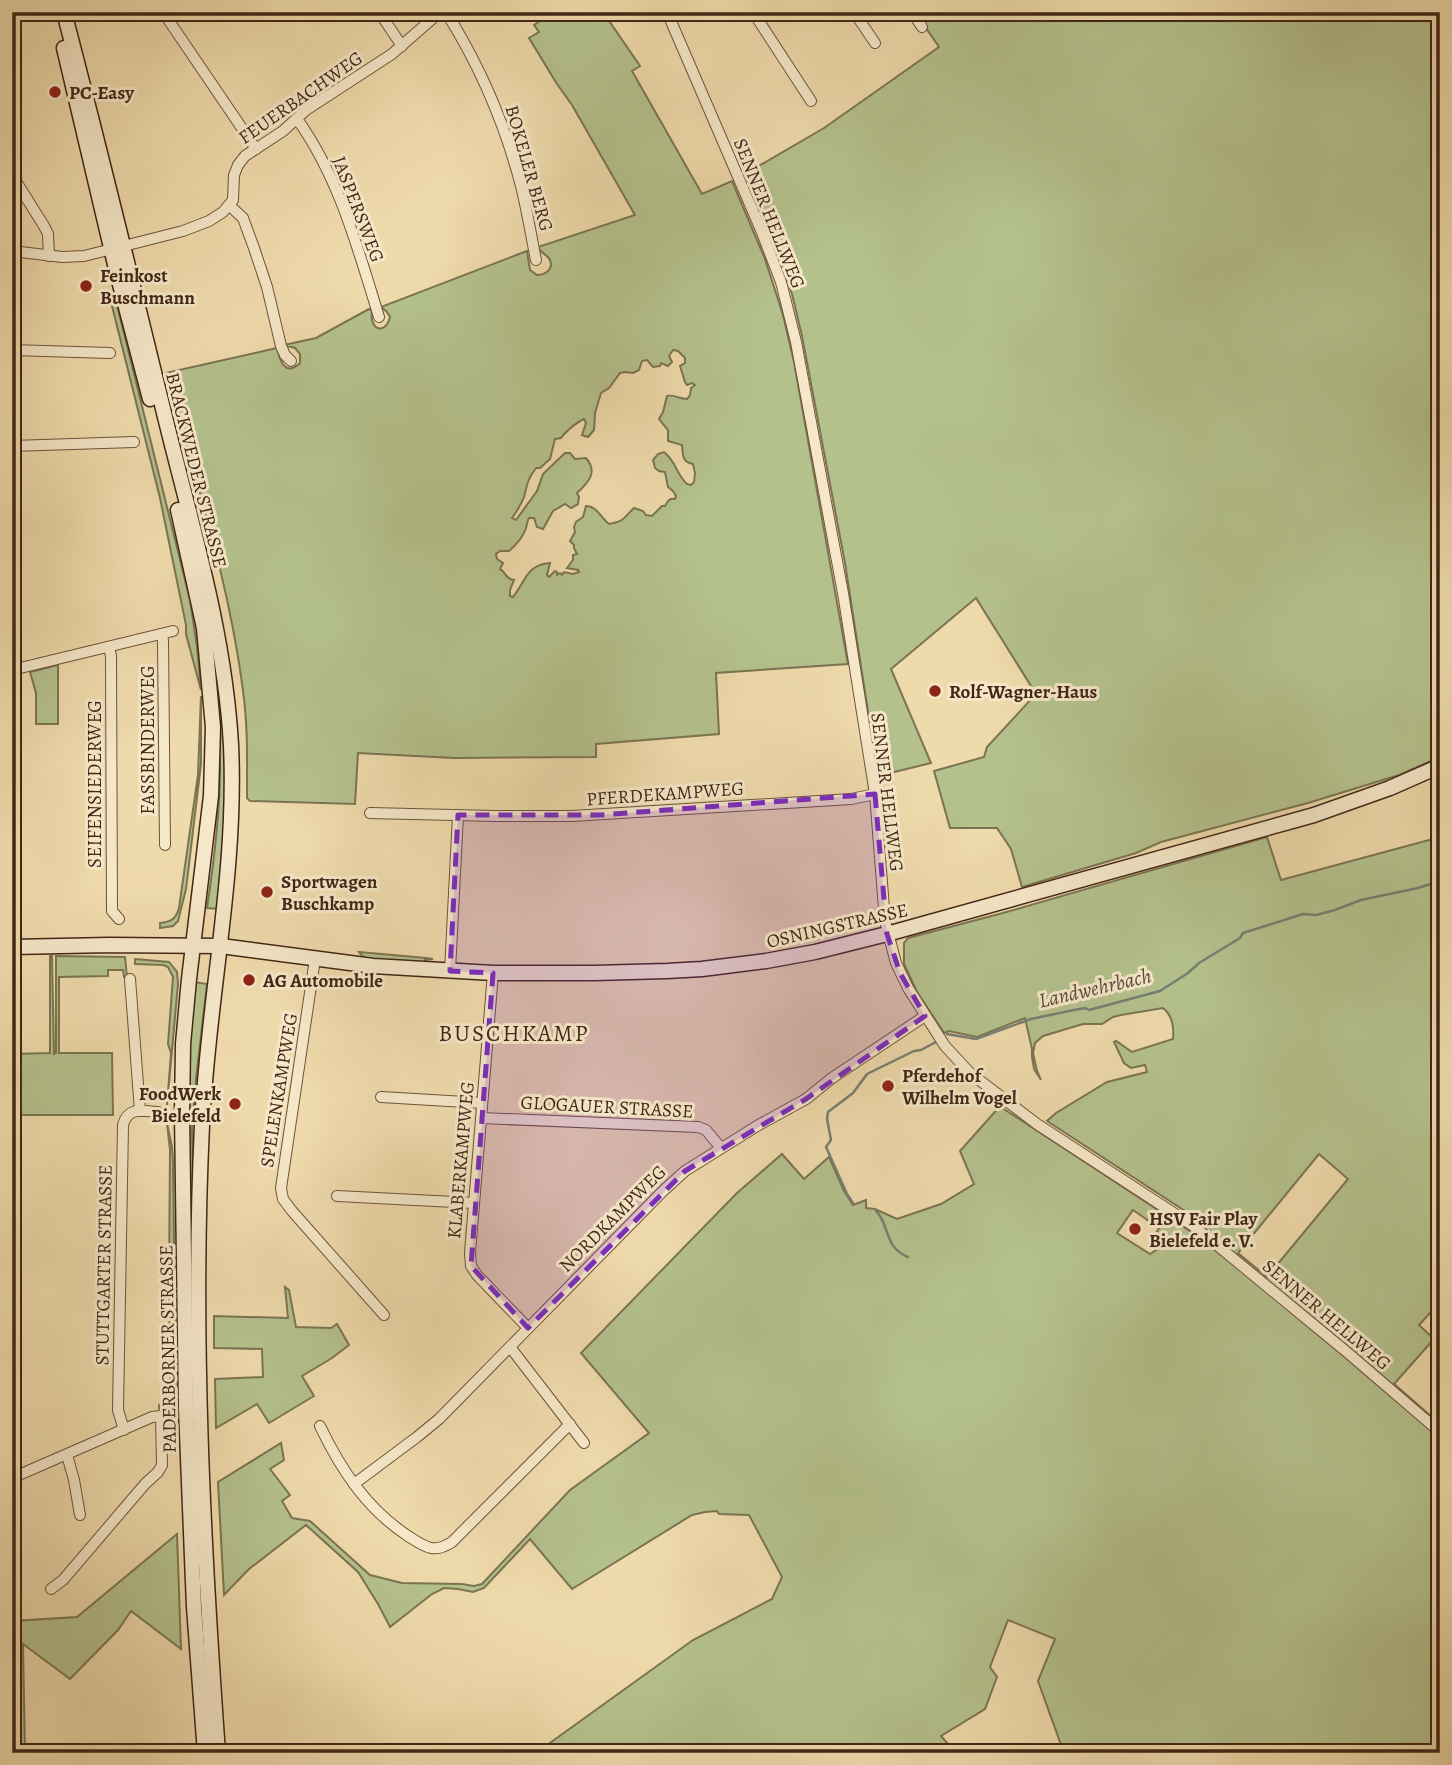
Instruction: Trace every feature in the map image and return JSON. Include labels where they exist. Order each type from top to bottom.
[{"type":"main road","name":"BRACKWEDER STRASSE","points":[[55,12],[212,613],[228,703],[231,805],[227,895],[221,946]]},
{"type":"main road","name":"BRACKWEDER STRASSE","points":[[64,12],[205,636],[212,708],[213,771],[194,945]]},
{"type":"main road","name":"OSNINGSTRASSE","points":[[12,947],[221,946],[382,967],[493,973],[702,969],[787,958],[887,934],[1314,815],[1390,788],[1440,766]]},
{"type":"main road","name":"PADERBORNER STRASSE","points":[[194,945],[183,1044],[186,1408],[194,1607],[205,1753]]},
{"type":"main road","name":"PADERBORNER STRASSE","points":[[218,1753],[203,1494],[198,1282],[203,1104],[221,946]]},
{"type":"street","points":[[163,12],[256,149]]},
{"type":"street","points":[[379,12],[402,46]]},
{"type":"street","name":"FEUERBACHWEG","points":[[230,206],[234,195],[236,170],[245,156],[283,131],[306,110],[381,62],[440,12]]},
{"type":"street","name":"BOKELER BERG","points":[[446,12],[472,57],[503,128],[521,186],[536,260]]},
{"type":"street","name":"SENNER HELLWEG","points":[[667,12],[781,282],[796,342],[838,566],[875,794],[887,934],[895,964],[908,988],[953,1057],[978,1080],[1037,1124],[1195,1227],[1440,1432]]},
{"type":"street","points":[[752,12],[811,101]]},
{"type":"street","points":[[912,12],[922,27]]},
{"type":"street","points":[[857,13],[875,43]]},
{"type":"street","name":"JASPERSWEG","points":[[297,118],[317,149],[335,187],[379,317]]},
{"type":"street","points":[[12,175],[48,234],[49,256]]},
{"type":"street","points":[[12,251],[69,258],[92,254],[201,225],[230,206],[243,218],[267,287],[281,346],[291,361]]},
{"type":"street","points":[[12,350],[110,353]]},
{"type":"street","points":[[12,446],[134,442]]},
{"type":"street","name":"FASSBINDERWEG","points":[[12,670],[173,631]]},
{"type":"street","name":"FASSBINDERWEG","points":[[162,634],[165,845]]},
{"type":"street","name":"SEIFENSIEDERWEG","points":[[109,647],[112,911],[119,919]]},
{"type":"street","name":"PFERDEKAMPWEG","points":[[370,813],[549,817],[851,799],[875,794]]},
{"type":"street","points":[[450,971],[458,815]]},
{"type":"street","name":"SPELENKAMPWEG","points":[[315,959],[281,1194],[292,1211],[384,1315]]},
{"type":"street","name":"KLABERKAMPWEG","points":[[493,973],[471,1266],[528,1328]]},
{"type":"street","points":[[130,979],[140,1111],[158,1112]]},
{"type":"street","name":"NORDKAMPWEG","points":[[354,1484],[439,1419],[675,1179],[693,1165],[806,1099],[832,1078],[925,1016]]},
{"type":"street","points":[[381,1097],[482,1103]]},
{"type":"street","name":"STUTTGARTER STRASSE","points":[[124,1430],[118,1410],[123,1125],[129,1114],[140,1111]]},
{"type":"street","name":"GLOGAUER STRASSE","points":[[481,1118],[698,1128],[706,1130],[721,1148]]},
{"type":"street","points":[[337,1196],[474,1203]]},
{"type":"street","points":[[510,1347],[584,1443]]},
{"type":"street","points":[[12,1461],[15,1477],[152,1417],[161,1416],[161,1469],[63,1580],[51,1589]]},
{"type":"street","points":[[320,1426],[336,1457],[369,1504],[399,1530],[432,1549],[443,1548],[452,1542],[570,1424]]},
{"type":"street","points":[[67,1455],[80,1515]]},
{"type":"highlighted area","points":[[875,794],[887,934],[900,973],[925,1016],[806,1099],[685,1171],[528,1328],[471,1266],[493,973],[450,971],[458,815],[600,815]]},
{"type":"green space","points":[[554,12],[603,12],[640,66],[632,71],[702,194],[732,181],[765,259],[783,315],[794,362],[848,664],[716,673],[719,734],[596,744],[596,757],[454,758],[358,753],[355,804],[250,801],[247,798],[245,704],[237,650],[210,530],[166,373],[277,348],[284,366],[295,367],[300,363],[300,354],[295,348],[284,345],[316,338],[369,309],[372,311],[375,326],[382,328],[390,317],[381,307],[527,251],[530,270],[537,275],[543,274],[551,264],[538,247],[635,215],[572,105],[529,38],[539,32],[534,25]],"holes":[[[673,350],[685,358],[685,363],[680,366],[685,382],[687,385],[695,385],[687,399],[667,396],[659,419],[668,430],[668,441],[682,445],[685,460],[693,464],[694,482],[687,484],[668,456],[664,452],[658,454],[653,460],[655,468],[665,472],[668,487],[676,496],[675,499],[669,500],[652,516],[634,508],[621,520],[609,524],[596,510],[586,506],[583,517],[576,522],[570,541],[577,554],[573,555],[567,568],[579,572],[557,575],[555,571],[549,577],[547,575],[550,563],[542,564],[531,570],[513,597],[510,596],[514,580],[509,579],[500,569],[503,563],[497,559],[496,554],[509,551],[517,543],[529,518],[534,518],[537,527],[543,529],[553,511],[565,504],[571,508],[578,504],[577,493],[592,472],[586,458],[575,459],[570,453],[565,453],[543,474],[537,491],[516,520],[512,518],[522,503],[533,472],[550,459],[555,439],[561,438],[571,427],[584,419],[586,423],[582,435],[588,437],[594,430],[595,413],[601,393],[609,388],[620,373],[633,373],[639,370],[642,361],[647,360],[653,367],[660,366],[661,363],[668,366],[672,362],[669,356]]]},
{"type":"green space","points":[[915,12],[1440,12],[1440,757],[1399,775],[1308,803],[1161,842],[1136,853],[1022,887],[1011,849],[997,828],[950,828],[934,771],[984,757],[987,747],[1036,694],[976,598],[891,669],[931,763],[878,776],[845,563],[802,336],[778,253],[745,174],[824,128],[939,47]]},
{"type":"green space","points":[[114,293],[190,600],[201,690],[186,634],[160,498],[109,294]]},
{"type":"green space","points":[[209,634],[221,692],[226,745],[220,909],[207,908],[216,838],[220,768]]},
{"type":"green space","points":[[58,665],[58,724],[36,724],[36,693],[30,672]]},
{"type":"green space","points":[[201,696],[201,764],[186,889],[178,921],[173,926],[160,928],[160,923],[172,919],[179,908],[198,775]]},
{"type":"green space","points":[[1267,837],[1281,880],[1440,837],[1440,1302],[1419,1325],[1434,1339],[1394,1384],[1440,1424],[1440,1753],[1064,1753],[1038,1681],[1055,1639],[1008,1620],[990,1667],[997,1677],[985,1709],[941,1736],[956,1753],[536,1753],[693,1640],[772,1599],[782,1577],[749,1515],[719,1514],[717,1511],[692,1515],[572,1589],[530,1539],[484,1588],[473,1592],[444,1588],[432,1594],[390,1627],[358,1572],[306,1525],[249,1569],[224,1595],[218,1482],[281,1443],[284,1460],[270,1469],[290,1495],[282,1501],[292,1518],[310,1521],[370,1575],[402,1583],[482,1584],[570,1490],[649,1433],[581,1353],[737,1193],[782,1154],[804,1179],[829,1157],[853,1205],[866,1200],[866,1208],[897,1219],[941,1204],[974,1184],[960,1151],[1001,1105],[1190,1231],[1195,1227],[1188,1213],[1047,1121],[1107,1082],[1147,1072],[1145,1065],[1131,1068],[1124,1063],[1114,1042],[1132,1052],[1173,1039],[1172,1022],[1163,1008],[1121,1015],[1102,1024],[1083,1024],[1043,1036],[1035,1043],[1033,1053],[1041,1080],[1034,1069],[1025,1018],[977,1037],[949,1031],[944,1033],[917,992],[904,964],[904,943],[908,938]],"holes":[[[1319,1154],[1348,1179],[1267,1277],[1238,1253]],[[1133,1210],[1159,1228],[1149,1244],[1156,1250],[1150,1254],[1117,1233]]]},
{"type":"green space","points":[[359,952],[433,959],[425,960],[424,964],[364,958]]},
{"type":"green space","points":[[50,956],[54,1054],[56,956],[125,957],[127,977],[124,977],[123,970],[108,970],[108,976],[59,977],[59,1053],[112,1053],[113,1115],[12,1115],[12,1054],[50,1053]]},
{"type":"green space","points":[[135,959],[169,962],[177,972],[167,1105],[173,977],[168,967],[135,964]]},
{"type":"green space","points":[[194,982],[207,984],[192,1130],[206,1658],[203,1669],[191,1377],[188,1040]]},
{"type":"green space","points":[[167,1123],[173,1162],[176,1408],[159,1409],[159,1405],[171,1400],[170,1150]]},
{"type":"green space","points":[[285,1287],[289,1290],[296,1327],[331,1328],[337,1324],[349,1345],[302,1376],[314,1396],[269,1423],[257,1404],[216,1428],[215,1379],[263,1377],[262,1349],[214,1348],[214,1316],[288,1318]]},
{"type":"green space","points":[[177,1534],[181,1649],[131,1611],[118,1630],[70,1679],[23,1644],[25,1753],[12,1753],[12,1621],[77,1617]]},
{"type":"waterway","name":"Landwehrbach","points":[[947,1034],[976,1039],[1031,1019],[1085,1008],[1089,1010],[1160,991],[1240,938],[1243,933],[1303,914],[1316,915],[1361,900],[1440,881]]},
{"type":"waterway","name":"Landwehrbach","points":[[853,1203],[826,1147],[831,1140],[828,1112],[853,1093],[867,1074],[936,1042]]},
{"type":"waterway","name":"Landwehrbach","points":[[876,1211],[894,1247],[908,1257]]},
{"type":"place","name":"PC-Easy","points":[[55,92]]},
{"type":"place","name":"Feinkost Buschmann","points":[[86,286]]},
{"type":"place","name":"Rolf-Wagner-Haus","points":[[935,691]]},
{"type":"place","name":"Sportwagen Buschkamp","points":[[267,892]]},
{"type":"place","name":"AG Automobile","points":[[249,980]]},
{"type":"place","name":"Pferdehof Wilhelm Vogel","points":[[888,1086]]},
{"type":"place","name":"FoodWerk Bielefeld","points":[[235,1104]]},
{"type":"place","name":"HSV Fair Play Bielefeld e. V.","points":[[1135,1229]]},
{"type":"district","name":"BUSCHKAMP","points":[[514,1033]]}]
